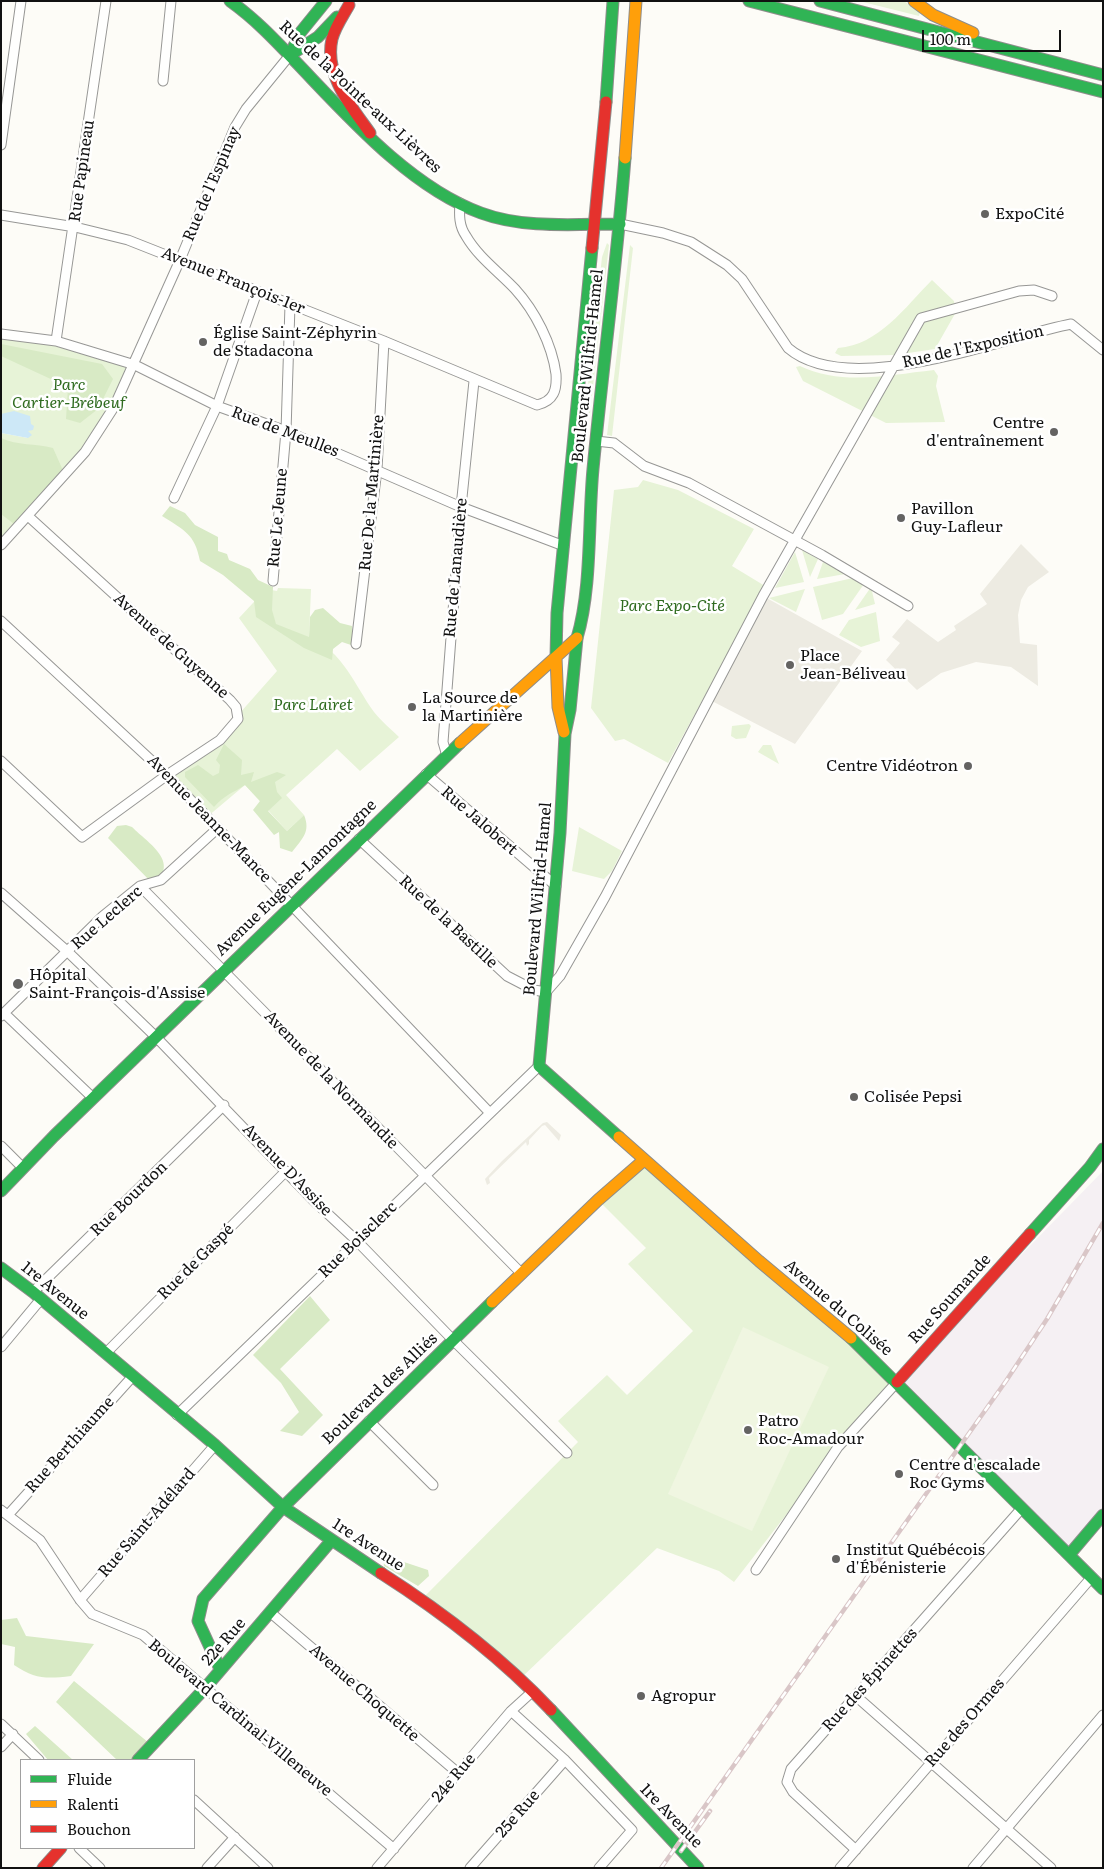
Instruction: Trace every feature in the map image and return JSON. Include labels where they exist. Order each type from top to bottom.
[{"type":"main road","name":"Rue de la Pointe-aux-Lièvres","points":[[230,1],[271,35],[370,133],[438,192],[460,204],[481,212],[529,222],[620,224]]},
{"type":"main road","points":[[290,55],[300,33],[326,1]]},
{"type":"main road","name":"Boulevard Wilfrid-Hamel","points":[[565,734],[558,708],[557,613],[613,1]]},
{"type":"main road","name":"Boulevard Wilfrid-Hamel","points":[[539,1066],[556,886],[564,781],[565,734],[577,638],[584,601],[596,440],[620,224],[636,1]]},
{"type":"main road","points":[[749,1],[1103,92]]},
{"type":"main road","points":[[820,1],[1103,75]]},
{"type":"main road","points":[[914,1],[933,15],[1016,52]]},
{"type":"main road","points":[[290,55],[318,37],[350,3]]},
{"type":"main road","points":[[350,3],[332,37],[330,58],[340,88],[370,133]]},
{"type":"main road","name":"Avenue Eugène-Lamontagne","points":[[1,1191],[93,1098],[426,774],[577,638]]},
{"type":"main road","name":"Avenue du Colisée","points":[[539,1066],[781,1281],[848,1334],[1103,1589]]},
{"type":"main road","name":"Rue Soumande","points":[[897,1382],[1083,1175],[1103,1149]]},
{"type":"main road","name":"Boulevard des Alliés","points":[[220,1669],[198,1621],[203,1599],[283,1507],[369,1421],[598,1200],[644,1160]]},
{"type":"main road","name":"1re Avenue","points":[[1,1268],[37,1295],[177,1415],[215,1445],[283,1507],[330,1541],[450,1620],[533,1691],[698,1868]]},
{"type":"main road","points":[[1069,1555],[1103,1515]]},
{"type":"main road","name":"22e Rue","points":[[143,1759],[271,1613],[330,1541]]},
{"type":"main road","points":[[43,1868],[59,1849]]},
{"type":"street","points":[[1,145],[21,1]]},
{"type":"street","name":"Rue Papineau","points":[[56,341],[106,1]]},
{"type":"street","points":[[163,81],[171,1]]},
{"type":"street","name":"Rue de l'Espinay","points":[[1,545],[76,462],[104,426],[135,365],[235,127],[246,109],[290,55]]},
{"type":"street","name":"Avenue François-1er","points":[[1,214],[74,227],[128,240],[384,341],[537,405],[550,400],[555,394],[557,385],[555,367],[541,327],[515,289],[465,236],[460,220],[460,204]]},
{"type":"street","name":"Rue de l'Exposition","points":[[620,224],[664,233],[691,242],[726,264],[742,279],[788,348],[797,355],[844,369],[921,363],[1071,324],[1103,350]]},
{"type":"street","points":[[546,992],[560,976],[605,897],[670,769],[763,596],[921,318],[1020,292],[1034,290],[1052,296]]},
{"type":"street","points":[[174,498],[217,406],[257,292]]},
{"type":"street","name":"Rue Le Jeune","points":[[273,581],[286,431],[290,305]]},
{"type":"street","name":"Rue de Meulles","points":[[1,334],[56,341],[135,365],[217,406],[286,431],[461,507],[564,546]]},
{"type":"street","name":"Rue De la Martinière","points":[[356,644],[377,469],[384,341]]},
{"type":"street","name":"Rue de Lanaudière","points":[[447,756],[442,742],[461,507],[474,380]]},
{"type":"street","points":[[596,440],[614,444],[644,466],[690,482],[908,606]]},
{"type":"street","name":"Avenue de Guyenne","points":[[28,516],[236,707],[238,719],[220,740],[167,774]]},
{"type":"street","name":"Avenue Jeanne-Mance","points":[[1,621],[167,774],[490,1113]]},
{"type":"street","points":[[1,761],[82,837],[167,774]]},
{"type":"street","name":"Rue Jalobert","points":[[426,774],[556,886]]},
{"type":"street","name":"Rue Leclerc","points":[[3,1014],[104,916],[140,886],[161,880],[218,828]]},
{"type":"street","name":"Rue de la Bastille","points":[[359,839],[507,976],[534,990],[546,992]]},
{"type":"street","name":"Avenue de la Normandie","points":[[140,886],[225,970],[344,1096],[426,1175],[522,1274]]},
{"type":"street","name":"Avenue D'Assise","points":[[1,893],[68,952],[156,1037],[224,1105],[286,1172],[358,1241],[453,1340],[567,1453]]},
{"type":"street","points":[[3,1014],[93,1098]]},
{"type":"street","name":"Rue Boisclerc","points":[[177,1415],[539,1066]]},
{"type":"street","name":"Rue Bourdon","points":[[1,1347],[37,1295],[224,1105]]},
{"type":"street","points":[[1,1146],[23,1168]]},
{"type":"street","name":"Rue de Gaspé","points":[[106,1353],[286,1172]]},
{"type":"street","name":"Rue Berthiaume","points":[[4,1512],[133,1376]]},
{"type":"street","name":"Rue Soumande","points":[[756,1570],[838,1448],[897,1382]]},
{"type":"street","points":[[369,1421],[433,1485]]},
{"type":"street","name":"Rue Saint-Adélard","points":[[80,1600],[215,1445]]},
{"type":"street","name":"Rue des Épinettes","points":[[856,1850],[793,1792],[787,1782],[791,1768],[857,1697],[1022,1508]]},
{"type":"street","name":"Boulevard Cardinal-Villeneuve","points":[[4,1512],[40,1540],[80,1600],[92,1614],[142,1635],[206,1687],[394,1849]]},
{"type":"street","name":"Rue des Ormes","points":[[840,1868],[1091,1578]]},
{"type":"street","name":"Avenue Choquette","points":[[271,1613],[458,1773]]},
{"type":"street","name":"24e Rue","points":[[377,1868],[511,1711],[533,1691]]},
{"type":"street","points":[[857,1697],[1051,1868]]},
{"type":"street","points":[[511,1711],[565,1760],[632,1830],[599,1868]]},
{"type":"street","points":[[973,1868],[1103,1716]]},
{"type":"street","points":[[1,1724],[38,1759]]},
{"type":"street","points":[[1,1747],[13,1734]]},
{"type":"street","name":"25e Rue","points":[[470,1868],[565,1760]]},
{"type":"street","points":[[195,1801],[268,1868]]},
{"type":"street","points":[[207,1868],[235,1837]]},
{"type":"street","points":[[80,1849],[100,1868]]},
{"type":"shaded area","points":[[1021,544],[1049,572],[1028,587],[1021,600],[1018,615],[1020,643],[1037,645],[1038,686],[1011,667],[976,662],[941,673],[917,690],[886,660],[900,643],[892,637],[907,619],[938,642],[956,630],[954,626],[987,604],[980,594]]},
{"type":"shaded area","name":"Place Jean-Béliveau","points":[[763,596],[862,651],[795,744],[708,699]]},
{"type":"shaded area","points":[[547,1122],[561,1135],[559,1141],[545,1125],[542,1126],[529,1140],[527,1146],[526,1142],[489,1178],[490,1183],[487,1185],[485,1179],[502,1161],[543,1123]]},
{"type":"shaded area","points":[[1103,1171],[1103,1516],[1069,1555],[897,1382]]},
{"type":"green space","points":[[859,1],[904,1],[920,12],[919,16]]},
{"type":"green space","points":[[607,243],[609,245],[590,413],[585,412],[602,257]]},
{"type":"green space","points":[[630,245],[633,248],[612,436],[607,435]]},
{"type":"green space","points":[[932,280],[954,301],[956,312],[935,349],[895,355],[841,356],[835,353],[838,348],[866,340],[879,332],[901,313]]},
{"type":"green space","name":"Parc Cartier-Brébeuf","points":[[1,334],[56,341],[135,365],[103,426],[1,545],[1,433],[28,438],[1,414]]},
{"type":"green space","points":[[1,344],[102,364],[113,379],[98,409],[80,423],[66,419],[68,387],[1,356]]},
{"type":"green space","points":[[800,366],[832,376],[849,377],[882,376],[934,370],[938,376],[936,386],[945,422],[886,423],[803,381],[796,367]]},
{"type":"green space","points":[[1,438],[7,441],[53,448],[65,475],[18,527],[1,514]]},
{"type":"green space","name":"Parc Expo-Cité","points":[[643,480],[678,490],[754,529],[732,566],[765,586],[668,763],[624,739],[615,741],[591,708],[614,490],[638,487]]},
{"type":"green space","points":[[170,506],[185,513],[195,525],[218,537],[218,551],[227,554],[229,560],[250,569],[258,580],[273,587],[272,610],[276,624],[309,637],[310,617],[315,610],[323,608],[340,623],[352,626],[354,646],[342,642],[333,649],[332,660],[304,648],[256,617],[254,601],[223,575],[200,561],[192,539],[182,529],[162,516]]},
{"type":"green space","points":[[802,550],[818,559],[810,577]]},
{"type":"green space","points":[[795,552],[804,582],[775,588]]},
{"type":"green space","points":[[823,562],[845,574],[817,579]]},
{"type":"green space","points":[[853,578],[864,584],[843,614],[822,620],[813,587]]},
{"type":"green space","points":[[871,587],[875,604],[855,610]]},
{"type":"green space","name":"Parc Lairet","points":[[278,588],[311,589],[309,637],[331,651],[347,670],[374,712],[399,737],[360,771],[337,749],[286,795],[304,815],[287,831],[245,785],[207,817],[167,775],[220,740],[239,714],[277,671],[239,618],[266,589],[277,591]]},
{"type":"green space","points":[[805,589],[796,612],[769,598]]},
{"type":"green space","points":[[876,612],[880,641],[861,647],[839,635],[849,620]]},
{"type":"green space","points":[[749,724],[751,726],[746,738],[736,739],[731,736],[732,726]]},
{"type":"green space","points":[[224,744],[242,760],[241,775],[254,772],[251,782],[277,772],[286,775],[275,782],[277,792],[282,798],[268,811],[287,831],[304,815],[306,831],[292,852],[280,848],[279,832],[274,835],[253,810],[260,801],[245,785],[225,797],[214,807],[185,777],[185,772],[198,765],[213,776],[219,773],[220,765],[216,760]]},
{"type":"green space","points":[[763,745],[771,745],[779,764],[758,752]]},
{"type":"green space","points":[[126,825],[132,827],[153,846],[163,861],[164,868],[161,876],[154,885],[108,838],[117,826]]},
{"type":"green space","points":[[579,827],[622,851],[612,871],[604,879],[572,871]]},
{"type":"green space","points":[[644,1160],[897,1382],[838,1448],[734,1582],[719,1571],[657,1548],[520,1679],[422,1599],[578,1442],[558,1421],[607,1375],[627,1395],[693,1331],[628,1264],[646,1248],[598,1200]]},
{"type":"green space","points":[[310,1296],[330,1320],[280,1369],[323,1415],[302,1436],[280,1431],[299,1412],[281,1383],[253,1355]]},
{"type":"green space","name":"Patro Roc-Amadour","points":[[743,1327],[829,1367],[752,1531],[668,1494]]},
{"type":"green space","points":[[389,1557],[428,1570],[429,1576],[418,1586],[384,1566],[383,1560]]},
{"type":"green space","points":[[17,1618],[26,1636],[94,1644],[71,1676],[48,1678],[28,1673],[14,1665],[15,1647],[1,1644],[1,1620]]},
{"type":"green space","points":[[74,1681],[149,1743],[135,1759],[116,1759],[56,1702]]},
{"type":"green space","points":[[35,1726],[72,1759],[47,1759],[26,1734]]},
{"type":"water","points":[[14,411],[30,416],[31,424],[34,426],[33,430],[28,431],[32,435],[28,438],[1,433],[1,414]]},
{"type":"railway","points":[[661,1868],[1006,1381],[1047,1319],[1103,1223]]},
{"type":"railway","points":[[681,1851],[710,1811]]},
{"type":"traffic: fast","points":[[230,1],[264,29],[380,147],[429,186],[454,201],[497,218],[532,224],[620,224]]},
{"type":"traffic: fast","points":[[291,53],[300,33],[326,1]]},
{"type":"traffic: fast","points":[[606,102],[613,1]]},
{"type":"traffic: fast","points":[[749,1],[1103,92]]},
{"type":"traffic: fast","points":[[820,1],[1103,75]]},
{"type":"traffic: fast","points":[[290,55],[318,37],[337,17]]},
{"type":"traffic: fast","points":[[577,638],[585,598],[591,489],[625,158]]},
{"type":"traffic: fast","points":[[556,657],[557,613],[592,248]]},
{"type":"traffic: fast","points":[[577,638],[570,710],[565,734],[560,833],[539,1066],[619,1137]]},
{"type":"traffic: fast","points":[[1,1191],[54,1136],[460,743]]},
{"type":"traffic: fast","points":[[1030,1234],[1090,1167],[1103,1149]]},
{"type":"traffic: fast","points":[[1,1268],[33,1292],[215,1445],[283,1507],[381,1573]]},
{"type":"traffic: fast","points":[[220,1669],[198,1621],[203,1599],[283,1507],[492,1302]]},
{"type":"traffic: fast","points":[[851,1338],[1103,1589]]},
{"type":"traffic: fast","points":[[1069,1555],[1103,1515]]},
{"type":"traffic: fast","points":[[139,1759],[206,1687],[331,1541]]},
{"type":"traffic: fast","points":[[551,1710],[698,1868]]},
{"type":"traffic: slow","points":[[625,158],[636,1]]},
{"type":"traffic: slow","points":[[914,1],[933,15],[973,33]]},
{"type":"traffic: slow","points":[[460,743],[577,638]]},
{"type":"traffic: slow","points":[[556,657],[558,707],[564,732]]},
{"type":"traffic: slow","points":[[619,1137],[759,1261],[851,1338]]},
{"type":"traffic: slow","points":[[492,1302],[598,1200],[644,1160]]},
{"type":"traffic: jam","points":[[349,5],[332,39],[332,65],[341,89],[370,133]]},
{"type":"traffic: jam","points":[[592,248],[606,102]]},
{"type":"traffic: jam","points":[[897,1382],[1030,1234]]},
{"type":"traffic: jam","points":[[381,1573],[426,1603],[470,1636],[532,1690],[551,1710]]},
{"type":"traffic: jam","points":[[43,1868],[60,1849]]},
{"type":"place","name":"ExpoCité","points":[[985,214]]},
{"type":"place","name":"Église Saint-Zéphyrin de Stadacona","points":[[203,342]]},
{"type":"place","name":"Centre d'entraînement","points":[[1054,432]]},
{"type":"place","name":"Pavillon Guy-Lafleur","points":[[901,518]]},
{"type":"place","name":"Place Jean-Béliveau","points":[[790,665]]},
{"type":"place","name":"La Source de la Martinière","points":[[412,707]]},
{"type":"place","name":"Centre Vidéotron","points":[[968,766]]},
{"type":"place","name":"Hôpital Saint-François-d'Assise","points":[[18,984]]},
{"type":"place","name":"Colisée Pepsi","points":[[854,1097]]},
{"type":"place","name":"Patro Roc-Amadour","points":[[748,1430]]},
{"type":"place","name":"Centre d'escalade Roc Gyms","points":[[899,1474]]},
{"type":"place","name":"Institut Québécois d'Ébénisterie","points":[[836,1559]]},
{"type":"place","name":"Agropur","points":[[641,1696]]}]
